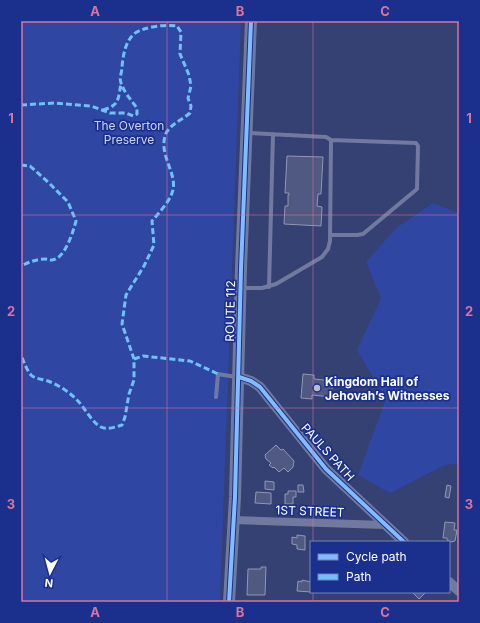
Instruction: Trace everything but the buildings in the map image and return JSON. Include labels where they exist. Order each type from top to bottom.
[{"type":"main road","name":"ROUTE 112","points":[[229,602],[234,520],[251,21]]},
{"type":"street","name":"PAULS PATH","points":[[239,377],[251,381],[260,387],[326,469],[385,526],[403,541]]},
{"type":"street","name":"1ST STREET","points":[[234,520],[385,526]]},
{"type":"street","points":[[450,583],[459,591]]},
{"type":"lane","points":[[246,133],[326,137],[331,140],[416,143],[418,146],[416,189],[363,234],[330,235]]},
{"type":"lane","points":[[269,287],[273,134]]},
{"type":"lane","points":[[241,288],[269,287],[322,257],[328,249],[330,235],[331,140]]},
{"type":"lane","points":[[216,397],[218,374],[239,377]]},
{"type":"green space","name":"The Overton Preserve","points":[[21,21],[241,21],[220,602],[21,602]]},
{"type":"green space","points":[[433,203],[459,213],[459,463],[445,465],[390,493],[358,475],[386,399],[357,350],[381,298],[366,262],[396,228]]},
{"type":"marked path","points":[[21,105],[55,103],[91,106],[110,113],[126,113],[133,116],[137,114],[137,108],[124,90],[120,79],[126,46],[135,33],[146,28],[166,25],[177,26],[181,32],[180,54],[189,75],[191,86],[188,98],[191,106],[190,113],[172,126],[165,136],[164,144],[166,159],[173,179],[172,193],[166,204],[152,221],[154,245],[144,266],[126,295],[122,324],[134,359],[134,380],[129,394],[122,425],[112,428],[101,427],[98,425],[70,393],[48,381],[31,375],[26,368],[21,355]]},
{"type":"marked path","points":[[103,110],[113,106],[117,101],[121,83]]},
{"type":"marked path","points":[[21,165],[30,166],[68,202],[76,221],[68,244],[61,255],[52,260],[36,260],[21,266]]},
{"type":"marked path","points":[[134,359],[143,356],[190,361],[218,374]]},
{"type":"cycle path","points":[[229,602],[235,497],[241,268],[251,21]]},
{"type":"cycle path","points":[[239,377],[251,381],[260,387],[326,469],[403,541]]},
{"type":"place","name":"Kingdom Hall of Jehovah’s Witnesses","points":[[317,388]]}]
